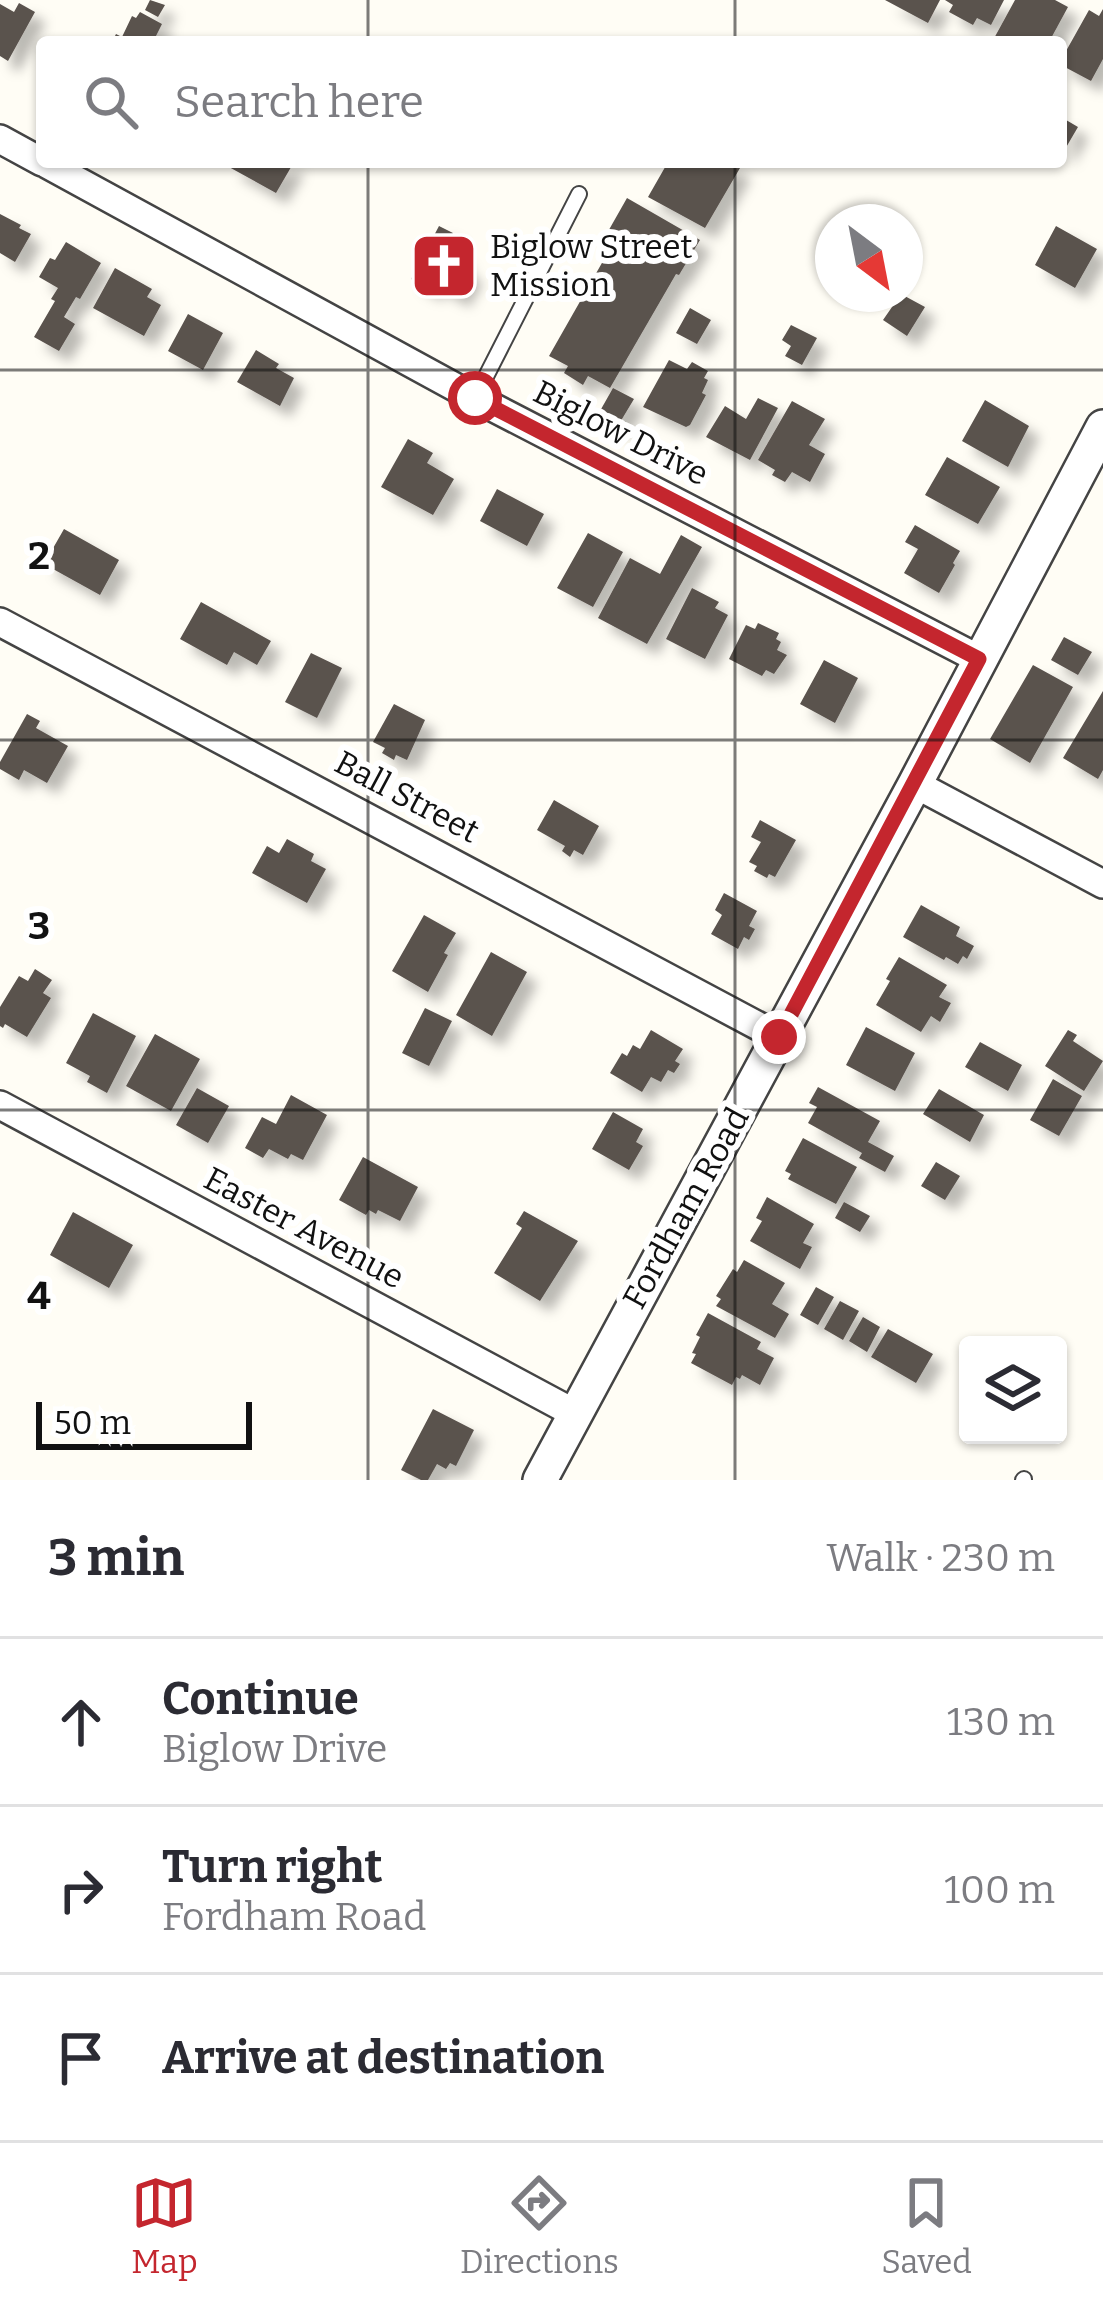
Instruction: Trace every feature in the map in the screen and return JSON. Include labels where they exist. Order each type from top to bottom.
[{"type":"street","name":"Biglow Drive","points":[[0,139],[36,159]]},
{"type":"street","name":"Biglow Drive","points":[[53,168],[475,398],[979,659]]},
{"type":"street","name":"Fordham Road","points":[[540,1480],[1103,427]]},
{"type":"street","name":"Ball Street","points":[[0,622],[779,1037]]},
{"type":"street","points":[[915,784],[1103,884]]},
{"type":"street","name":"Easter Avenue","points":[[0,1105],[574,1413]]},
{"type":"lane","points":[[475,398],[579,194]]},
{"type":"building","points":[[150,0],[165,5],[158,17],[145,10]]},
{"type":"building","points":[[885,0],[940,0],[928,23]]},
{"type":"building","points":[[945,0],[1004,0],[991,25],[977,18],[973,25],[949,12],[953,5]]},
{"type":"building","points":[[1015,0],[1055,0],[1068,7],[1052,36],[995,36]]},
{"type":"building","points":[[19,3],[35,12],[8,61],[0,56],[0,4],[14,12]]},
{"type":"building","points":[[1103,9],[1103,59],[1091,81],[1067,68],[1067,49],[1089,10],[1099,16]]},
{"type":"building","points":[[140,12],[162,24],[156,36],[122,36],[132,16]]},
{"type":"building","points":[[1067,121],[1078,127],[1067,146]]},
{"type":"building","points":[[231,168],[291,168],[276,193]]},
{"type":"building","points":[[665,168],[740,168],[705,228],[648,197]]},
{"type":"building","points":[[627,198],[700,240],[610,388],[588,376],[583,385],[564,373],[568,366],[549,356],[615,240],[606,235]]},
{"type":"building","points":[[0,214],[31,234],[15,262],[0,253]]},
{"type":"building","points":[[439,226],[453,233],[445,248],[463,258],[459,264],[472,272],[459,296],[435,283],[431,290],[411,279]]},
{"type":"building","points":[[1056,226],[1097,249],[1075,288],[1035,265]]},
{"type":"building","points":[[66,242],[101,263],[64,317],[75,324],[59,351],[34,337],[58,288],[39,277]]},
{"type":"building","points":[[115,268],[152,289],[147,297],[161,305],[144,336],[93,308]]},
{"type":"building","points":[[690,308],[711,320],[697,344],[676,333]]},
{"type":"building","points":[[889,312],[922,312],[907,336],[883,320]]},
{"type":"building","points":[[188,314],[223,333],[203,370],[168,351]]},
{"type":"building","points":[[791,325],[817,338],[802,365],[785,356],[791,346],[782,340]]},
{"type":"building","points":[[256,350],[294,378],[280,406],[237,382]]},
{"type":"building","points":[[669,360],[687,369],[692,362],[708,371],[702,393],[706,395],[686,427],[643,407]]},
{"type":"building","points":[[613,388],[634,399],[616,429],[596,418]]},
{"type":"building","points":[[758,398],[778,408],[750,460],[706,437],[725,406],[746,419]]},
{"type":"building","points":[[985,400],[1029,426],[1008,467],[962,441]]},
{"type":"building","points":[[792,401],[825,419],[809,445],[825,454],[810,482],[792,472],[785,482],[758,460]]},
{"type":"building","points":[[408,439],[433,453],[427,463],[454,479],[433,515],[381,487]]},
{"type":"building","points":[[947,457],[1000,487],[978,524],[925,495]]},
{"type":"building","points":[[497,489],[544,514],[527,546],[480,521]]},
{"type":"building","points":[[915,525],[960,551],[939,593],[904,573],[918,549],[905,542]]},
{"type":"building","points":[[64,529],[119,560],[100,595],[44,564]]},
{"type":"building","points":[[588,533],[623,552],[593,607],[557,588]]},
{"type":"building","points":[[681,535],[702,547],[647,644],[598,618],[630,558],[660,574]]},
{"type":"building","points":[[692,588],[719,602],[715,608],[728,615],[705,659],[666,639]]},
{"type":"building","points":[[201,602],[271,641],[257,665],[234,652],[227,665],[180,639]]},
{"type":"building","points":[[758,623],[779,633],[777,650],[787,655],[774,674],[766,670],[762,676],[729,659],[746,625],[755,629]]},
{"type":"building","points":[[1064,637],[1092,652],[1078,675],[1051,660]]},
{"type":"building","points":[[311,653],[342,668],[317,718],[285,702]]},
{"type":"building","points":[[824,660],[858,678],[835,723],[800,704]]},
{"type":"building","points":[[1033,665],[1073,687],[1030,763],[990,739]]},
{"type":"building","points":[[1103,691],[1103,770],[1098,779],[1063,758]]},
{"type":"building","points":[[394,704],[425,720],[407,760],[396,755],[394,760],[373,742]]},
{"type":"building","points":[[27,714],[40,721],[36,728],[68,746],[47,783],[24,770],[19,780],[0,769]]},
{"type":"building","points":[[554,800],[599,826],[583,855],[574,850],[570,857],[562,851],[565,846],[537,830]]},
{"type":"building","points":[[760,820],[796,840],[775,877],[754,871],[757,866],[749,862],[761,842],[751,837]]},
{"type":"building","points":[[287,839],[314,854],[311,861],[326,869],[307,903],[252,873],[267,846],[279,853]]},
{"type":"building","points":[[724,893],[757,911],[749,926],[755,929],[738,949],[711,934],[722,915],[715,910]]},
{"type":"building","points":[[921,905],[960,927],[956,936],[974,946],[967,959],[963,956],[958,964],[944,960],[903,937]]},
{"type":"building","points":[[424,915],[456,933],[428,992],[392,971]]},
{"type":"building","points":[[491,952],[527,972],[492,1036],[456,1015]]},
{"type":"building","points":[[899,957],[947,985],[939,997],[951,1003],[940,1022],[931,1016],[921,1032],[876,1005]]},
{"type":"building","points":[[35,969],[52,980],[43,993],[51,998],[27,1037],[5,1024],[0,1026],[0,1007],[19,976],[28,981]]},
{"type":"building","points":[[425,1008],[452,1021],[429,1066],[402,1053]]},
{"type":"building","points":[[93,1013],[136,1036],[107,1093],[87,1082],[90,1076],[66,1063]]},
{"type":"building","points":[[866,1027],[915,1053],[895,1091],[846,1065]]},
{"type":"building","points":[[651,1030],[683,1049],[674,1073],[668,1070],[661,1082],[651,1077],[642,1092],[610,1073],[622,1053],[627,1056],[633,1045],[640,1049]]},
{"type":"building","points":[[1068,1030],[1077,1035],[1073,1041],[1103,1061],[1084,1091],[1045,1066]]},
{"type":"building","points":[[155,1034],[200,1059],[171,1111],[126,1086]]},
{"type":"building","points":[[980,1042],[1022,1065],[1008,1091],[965,1067]]},
{"type":"building","points":[[1053,1079],[1082,1096],[1059,1136],[1030,1120]]},
{"type":"building","points":[[818,1087],[880,1121],[868,1142],[894,1156],[885,1172],[859,1158],[862,1153],[808,1123],[817,1107],[809,1103]]},
{"type":"building","points":[[197,1088],[229,1106],[208,1143],[176,1125]]},
{"type":"building","points":[[939,1089],[984,1115],[970,1142],[923,1114]]},
{"type":"building","points":[[291,1095],[327,1115],[303,1160],[291,1154],[288,1159],[269,1149],[263,1158],[245,1148],[262,1117],[276,1124]]},
{"type":"building","points":[[613,1112],[643,1129],[636,1142],[643,1146],[629,1170],[592,1149]]},
{"type":"building","points":[[803,1138],[857,1167],[836,1204],[788,1179],[791,1174],[785,1171]]},
{"type":"building","points":[[363,1157],[418,1187],[400,1221],[378,1210],[366,1215],[339,1200]]},
{"type":"building","points":[[936,1162],[960,1176],[945,1200],[921,1186]]},
{"type":"building","points":[[767,1197],[814,1224],[803,1243],[812,1247],[800,1269],[750,1241],[762,1221],[756,1218]]},
{"type":"building","points":[[844,1202],[870,1216],[860,1232],[835,1218]]},
{"type":"building","points":[[524,1211],[578,1241],[540,1301],[494,1273],[522,1228],[516,1224]]},
{"type":"building","points":[[73,1212],[133,1245],[109,1288],[50,1255]]},
{"type":"building","points":[[744,1260],[785,1283],[772,1304],[789,1314],[775,1338],[716,1306],[721,1299],[716,1296]]},
{"type":"building","points":[[816,1287],[834,1297],[818,1325],[800,1315]]},
{"type":"building","points":[[840,1301],[859,1311],[843,1340],[824,1329]]},
{"type":"building","points":[[708,1313],[761,1342],[757,1349],[774,1358],[760,1385],[742,1375],[732,1385],[691,1363],[700,1337],[696,1335]]},
{"type":"building","points":[[863,1317],[880,1327],[867,1352],[849,1341]]},
{"type":"building","points":[[888,1329],[933,1354],[916,1383],[871,1357]]},
{"type":"building","points":[[433,1409],[474,1430],[456,1466],[450,1463],[446,1469],[437,1464],[428,1480],[421,1480],[401,1470]]},
{"type":"place","name":"Biglow Street Mission","points":[[444,266]]},
{"type":"route","points":[[475,398],[979,659],[779,1037]]}]
